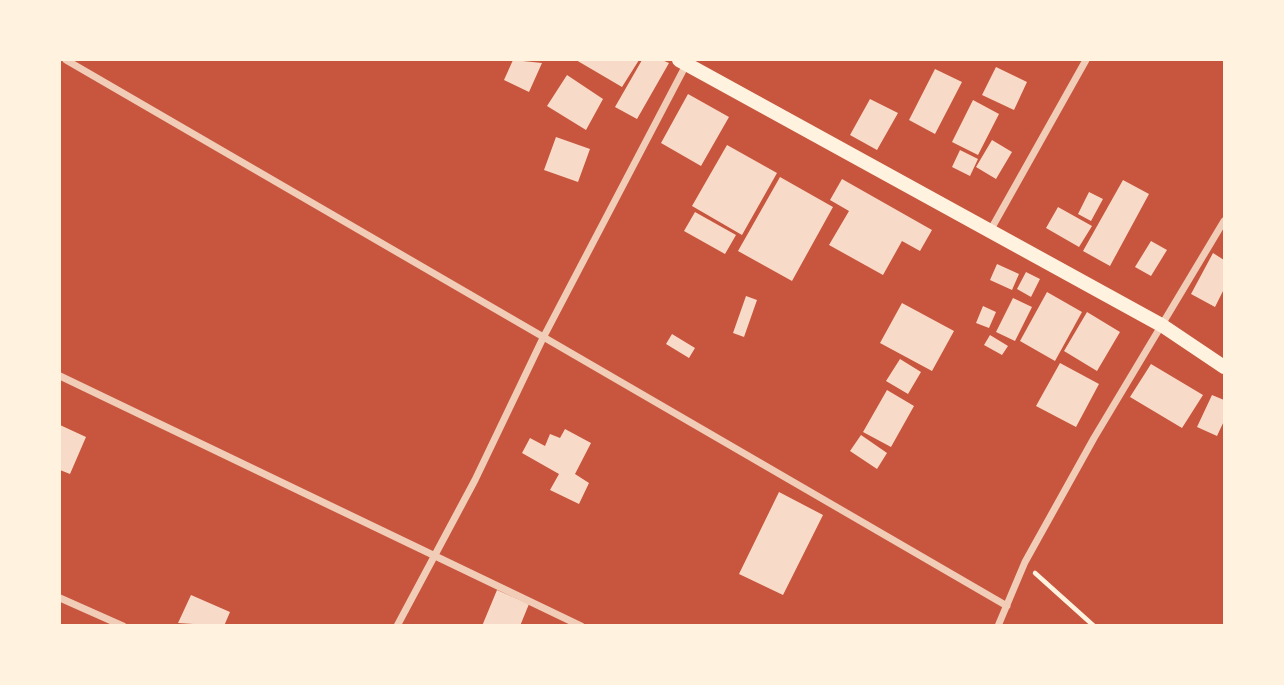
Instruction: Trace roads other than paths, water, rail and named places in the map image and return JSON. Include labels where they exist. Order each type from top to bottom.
[{"type":"main road","points":[[685,61],[1163,326],[1224,367]]},
{"type":"street","points":[[66,60],[1007,606]]},
{"type":"street","points":[[990,231],[1086,60]]},
{"type":"street","points":[[397,625],[475,480],[543,338],[685,61]]},
{"type":"street","points":[[998,625],[1025,562],[1094,438],[1224,221]]},
{"type":"street","points":[[60,376],[581,625]]},
{"type":"street","points":[[60,598],[123,625]]}]
